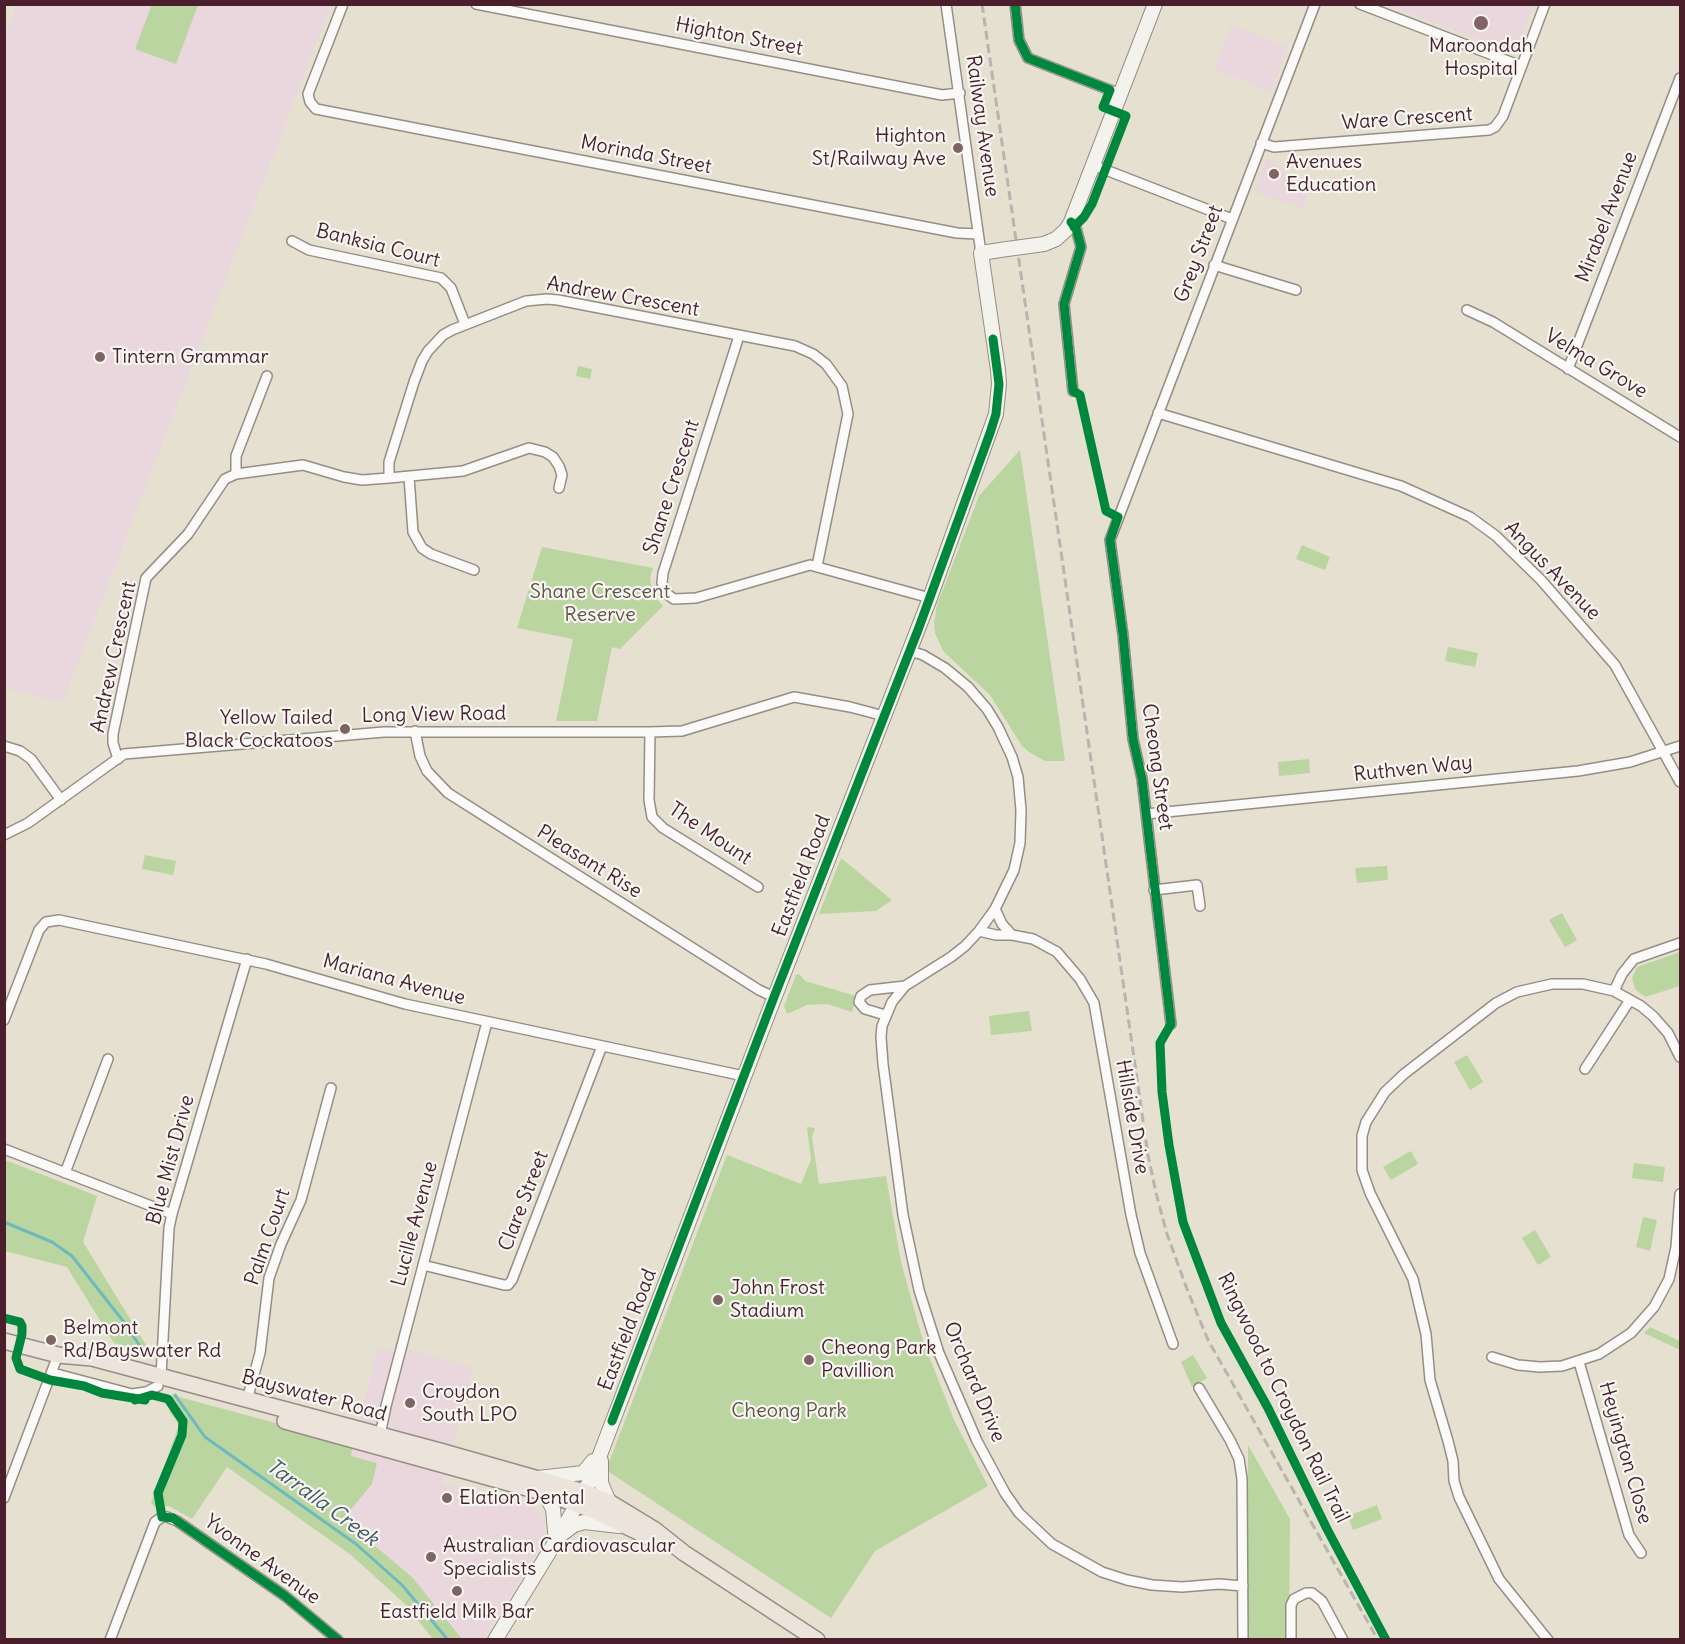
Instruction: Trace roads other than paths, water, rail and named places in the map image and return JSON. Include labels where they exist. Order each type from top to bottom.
[{"type":"main road","points":[[981,253],[1044,244],[1056,239],[1066,230],[1155,4]]},
{"type":"main road","name":"Eastfield Road","points":[[495,1640],[557,1539],[580,1498],[602,1450],[774,997],[930,598],[990,433],[997,407],[998,370],[981,253]]},
{"type":"main road","name":"Bayswater Road","points":[[4,1341],[58,1355],[92,1358],[159,1381],[383,1442],[538,1478],[580,1498],[624,1527],[684,1552]]},
{"type":"main road","name":"Bayswater Road","points":[[159,1381],[247,1400],[545,1493],[609,1502],[655,1530],[811,1638]]},
{"type":"main road","points":[[538,1478],[583,1473],[602,1450]]},
{"type":"main road","points":[[602,1450],[601,1483],[609,1502]]},
{"type":"main road","points":[[545,1493],[553,1509],[557,1539]]},
{"type":"main road","points":[[557,1539],[574,1525],[584,1522],[624,1527]]},
{"type":"street","name":"Morinda Street","points":[[343,4],[310,90],[310,102],[316,109],[957,233],[978,234]]},
{"type":"street","name":"Highton Street","points":[[476,4],[942,95],[960,93]]},
{"type":"street","name":"Railway Avenue","points":[[946,4],[981,253]]},
{"type":"street","points":[[1015,4],[1019,40],[1028,58],[1120,94]]},
{"type":"street","name":"Grey Street","points":[[1118,517],[1315,4]]},
{"type":"street","points":[[1360,4],[1521,66]]},
{"type":"street","name":"Ware Crescent","points":[[1262,143],[1274,147],[1490,130],[1496,127],[1503,116],[1545,4]]},
{"type":"street","name":"Mirabel Avenue","points":[[1568,369],[1680,78]]},
{"type":"street","points":[[1093,165],[1232,219]]},
{"type":"street","points":[[1071,222],[1076,228],[1081,247],[1064,304],[1073,391]]},
{"type":"street","name":"Banksia Court","points":[[292,241],[309,250],[441,278],[451,288],[465,324]]},
{"type":"street","points":[[1214,265],[1296,290]]},
{"type":"street","name":"Andrew Crescent","points":[[389,478],[389,462],[422,361],[443,335],[465,324],[526,302],[547,299],[795,346],[813,354],[831,370],[845,395],[847,423],[817,566]]},
{"type":"street","name":"Velma Grove","points":[[1467,310],[1493,322],[1680,437]]},
{"type":"street","name":"Shane Crescent","points":[[739,336],[663,573],[663,588],[667,594],[675,599],[686,600],[810,565],[930,598]]},
{"type":"street","points":[[267,376],[236,456],[236,474],[303,465],[362,480],[410,477],[463,471],[529,448],[545,452],[559,466],[562,475],[559,488]]},
{"type":"street","name":"Angus Avenue","points":[[1158,413],[1401,486],[1470,517],[1496,536],[1542,580],[1615,665],[1680,782]]},
{"type":"street","name":"Andrew Crescent","points":[[118,759],[113,734],[146,578],[188,534],[225,479],[236,474]]},
{"type":"street","points":[[410,477],[413,532],[422,548],[431,554],[474,570]]},
{"type":"street","name":"Cheong Street","points":[[1118,517],[1110,540],[1123,635],[1133,739],[1142,779],[1171,1024]]},
{"type":"street","points":[[905,986],[870,990],[861,996],[860,1002],[865,1009],[885,1015],[905,986],[951,957],[979,931],[995,909],[1014,870],[1022,825],[1020,792],[1012,757],[998,727],[972,692],[940,665],[924,655],[909,651]]},
{"type":"street","name":"Long View Road","points":[[4,835],[28,823],[124,754],[384,732],[682,731],[795,697],[884,716]]},
{"type":"street","name":"Pleasant Rise","points":[[415,731],[420,756],[427,771],[448,794],[740,978],[774,997]]},
{"type":"street","name":"The Mount","points":[[650,732],[649,800],[652,817],[663,828],[758,887]]},
{"type":"street","points":[[4,746],[20,751],[31,759],[62,800]]},
{"type":"street","name":"Ruthven Way","points":[[1146,814],[1578,771],[1630,762],[1680,746]]},
{"type":"street","points":[[1154,890],[1197,885],[1200,906]]},
{"type":"street","points":[[995,909],[1002,924],[1012,935]]},
{"type":"street","name":"Mariana Avenue","points":[[4,1020],[39,930],[46,922],[59,920],[247,959],[405,1004],[744,1076]]},
{"type":"street","name":"Hillside Drive","points":[[979,931],[1040,941],[1057,952],[1080,979],[1094,1003],[1131,1215],[1140,1253],[1173,1344]]},
{"type":"street","points":[[1614,992],[1622,974],[1634,959],[1680,943]]},
{"type":"street","name":"Blue Mist Drive","points":[[159,1381],[169,1228],[247,959]]},
{"type":"street","points":[[1548,1640],[1499,1579],[1459,1497],[1454,1481],[1453,1461],[1430,1380],[1426,1334],[1413,1279],[1370,1193],[1362,1170],[1362,1136],[1374,1107],[1385,1092],[1404,1074],[1496,1003],[1517,992],[1535,987],[1568,983],[1596,986],[1614,992],[1647,1011],[1660,1023],[1668,1033],[1680,1058]]},
{"type":"street","points":[[1585,1069],[1630,1000]]},
{"type":"street","name":"Orchard Drive","points":[[885,1015],[881,1037],[883,1064],[903,1215],[919,1290],[948,1376],[977,1441],[1005,1493],[1018,1513],[1052,1544],[1102,1572],[1152,1585],[1243,1586]]},
{"type":"street","name":"Lucille Avenue","points":[[383,1442],[423,1265],[487,1022]]},
{"type":"street","name":"Clare Street","points":[[423,1265],[504,1286],[508,1285],[512,1280],[602,1046]]},
{"type":"street","points":[[65,1173],[108,1059]]},
{"type":"street","name":"Palm Court","points":[[247,1400],[260,1353],[269,1278],[301,1200],[331,1088]]},
{"type":"street","points":[[4,1149],[172,1214]]},
{"type":"street","points":[[1492,1357],[1518,1365],[1540,1368],[1562,1366],[1579,1362],[1618,1344],[1642,1323],[1654,1307],[1669,1279],[1674,1264],[1680,1196]]},
{"type":"street","points":[[4,1498],[58,1355]]},
{"type":"street","name":"Heyington Close","points":[[1579,1362],[1629,1535],[1641,1553]]},
{"type":"street","points":[[53,1373],[132,1394],[146,1392],[159,1381]]},
{"type":"street","points":[[1199,1388],[1239,1459],[1242,1479],[1243,1640]]},
{"type":"street","name":"Yvonne Avenue","points":[[110,1640],[153,1527],[158,1519],[167,1516],[285,1596],[338,1640]]},
{"type":"street","points":[[1292,1640],[1291,1605],[1294,1599],[1305,1593],[1322,1600],[1343,1640]]},
{"type":"waterway","name":"Tarralla Creek","points":[[4,1222],[52,1242],[72,1256],[144,1352]]},
{"type":"waterway","name":"Tarralla Creek","points":[[175,1395],[205,1437],[356,1544],[402,1585],[448,1640]]},
{"type":"railway","points":[[982,4],[1148,1155],[1156,1193],[1167,1234],[1208,1340],[1378,1640]]},
{"type":"place","name":"Maroondah Hospital","points":[[1481,23]]},
{"type":"place","name":"Highton St/Railway Ave","points":[[958,148]]},
{"type":"place","name":"Avenues Education","points":[[1274,174]]},
{"type":"place","name":"Tintern Grammar","points":[[100,357]]},
{"type":"place","name":"Yellow Tailed Black Cockatoos","points":[[345,729]]},
{"type":"place","name":"John Frost Stadium","points":[[718,1300]]},
{"type":"place","name":"Belmont Rd/Bayswater Rd","points":[[51,1340]]},
{"type":"place","name":"Cheong Park Pavillion","points":[[809,1360]]},
{"type":"place","name":"Croydon South LPO","points":[[410,1403]]},
{"type":"place","name":"Elation Dental","points":[[447,1498]]},
{"type":"place","name":"Australian Cardiovascular Specialists","points":[[431,1557]]},
{"type":"place","name":"Eastfield Milk Bar","points":[[457,1591]]},
{"type":"park label","name":"Shane Crescent Reserve","points":[[600,604]]},
{"type":"park label","name":"Cheong Park","points":[[789,1411]]}]
